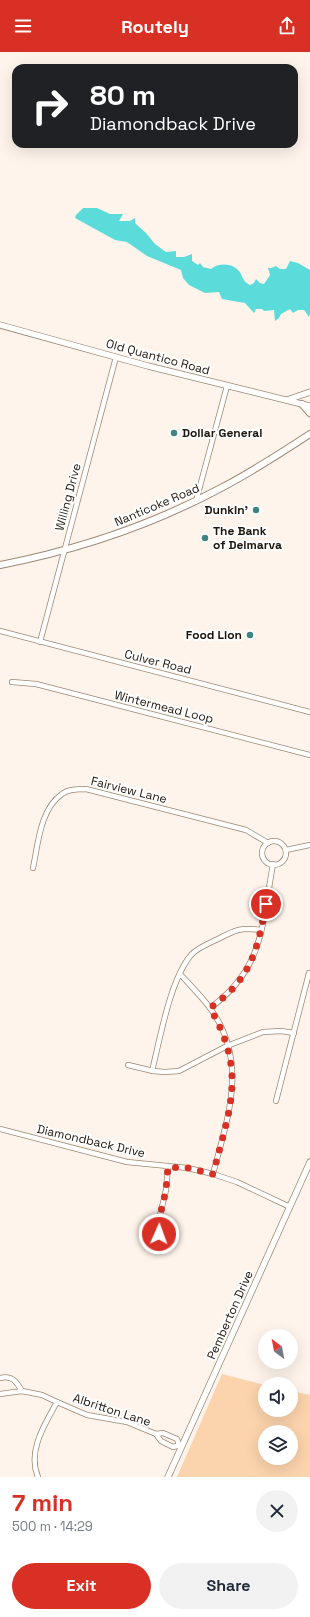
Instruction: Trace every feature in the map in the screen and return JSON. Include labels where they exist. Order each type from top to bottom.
[{"type":"main road","points":[[302,404],[310,413]]},
{"type":"main road","name":"Nanticoke Road","points":[[0,564],[64,550],[122,533],[160,518],[196,501],[242,476],[310,434]]},
{"type":"street","name":"Old Quantico Road","points":[[0,325],[116,357],[310,406]]},
{"type":"street","name":"Willing Drive","points":[[40,642],[116,357]]},
{"type":"street","points":[[196,501],[227,386]]},
{"type":"street","points":[[287,400],[310,392]]},
{"type":"street","name":"Culver Road","points":[[0,631],[310,712]]},
{"type":"street","name":"Wintermead Loop","points":[[12,682],[36,684],[310,755]]},
{"type":"street","name":"Fairview Lane","points":[[32,868],[50,806],[62,793],[74,790],[86,789],[246,830],[268,843]]},
{"type":"street","points":[[273,841],[280,842],[286,850],[283,860],[277,864],[269,863],[263,856],[263,850],[268,843],[273,841]]},
{"type":"street","points":[[286,850],[310,845]]},
{"type":"street","points":[[210,1008],[234,988],[245,973],[257,949],[273,864]]},
{"type":"street","points":[[152,1071],[164,1022],[180,974],[192,954],[238,929],[248,928],[261,930]]},
{"type":"street","points":[[276,1101],[309,972]]},
{"type":"street","points":[[180,974],[210,1008],[221,1028],[227,1046],[232,1071],[232,1094],[213,1174]]},
{"type":"street","points":[[128,1065],[152,1071],[179,1071],[227,1046],[263,1032],[281,1031],[294,1033]]},
{"type":"street","name":"Diamondback Drive","points":[[0,1129],[127,1162],[188,1168],[213,1174],[237,1182],[290,1206]]},
{"type":"street","name":"Pemberton Drive","points":[[168,1477],[310,1162]]},
{"type":"street","points":[[160,1239],[158,1224],[166,1190],[168,1167]]},
{"type":"street","points":[[0,1378],[9,1377],[15,1380],[22,1391]]},
{"type":"street","name":"Albritton Lane","points":[[0,1394],[22,1391],[42,1395],[86,1415],[127,1422],[156,1434],[163,1433],[177,1439],[181,1446]]},
{"type":"street","points":[[38,1477],[34,1461],[36,1447],[57,1402]]},
{"type":"street","points":[[156,1434],[161,1442],[173,1447],[181,1446]]},
{"type":"shaded area","points":[[222,1374],[258,1383],[258,1417],[298,1417],[298,1392],[310,1395],[310,1477],[177,1477]]},
{"type":"water","points":[[83,208],[97,208],[110,214],[123,214],[119,221],[130,221],[135,218],[135,223],[155,244],[166,252],[176,251],[176,257],[184,257],[192,254],[192,261],[198,265],[200,263],[203,267],[211,269],[221,265],[232,266],[240,272],[243,279],[250,285],[254,283],[256,279],[260,283],[264,284],[270,275],[268,268],[276,266],[280,269],[286,269],[290,261],[298,263],[310,270],[309,317],[304,310],[298,310],[293,313],[290,309],[281,314],[275,321],[274,310],[264,311],[262,309],[256,309],[254,313],[245,303],[222,299],[219,292],[205,293],[189,285],[183,278],[181,270],[147,256],[127,242],[115,240],[75,218]]},
{"type":"place","name":"Dollar General","points":[[174,433]]},
{"type":"place","name":"Dunkin'","points":[[256,510]]},
{"type":"place","name":"The Bank of Delmarva","points":[[205,538]]},
{"type":"place","name":"Food Lion","points":[[250,635]]},
{"type":"route","points":[[159,1234],[158,1224],[166,1190],[168,1167],[188,1168],[213,1174],[232,1099],[233,1080],[230,1054],[221,1028],[210,1008],[226,996],[240,982],[249,966],[259,942],[266,904]]}]
